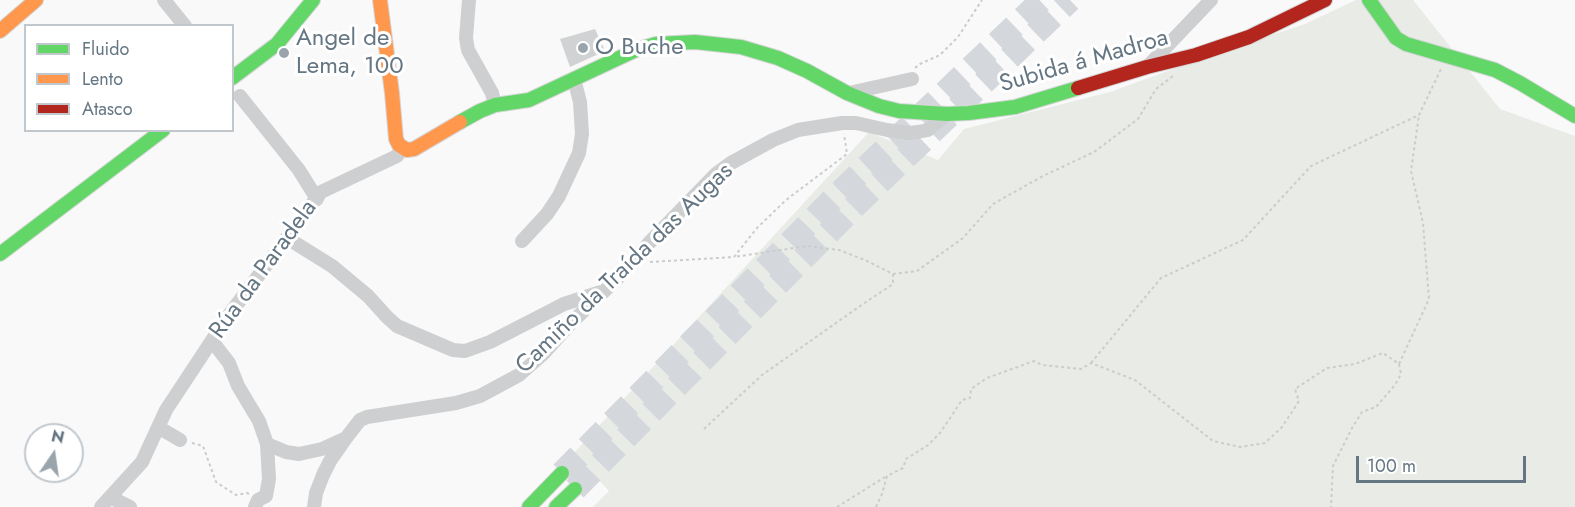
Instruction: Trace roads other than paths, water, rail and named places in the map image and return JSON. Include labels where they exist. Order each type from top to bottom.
[{"type":"main road","points":[[0,30],[36,0]]},
{"type":"main road","points":[[234,77],[277,44],[313,0]]},
{"type":"main road","points":[[380,0],[396,139],[402,148]]},
{"type":"main road","name":"Subida á Madroa","points":[[402,148],[414,149],[480,111],[495,105],[529,100],[636,50],[656,44],[695,42],[741,47],[778,58],[847,93],[879,106],[898,111],[969,113],[1015,107],[1196,55],[1249,37],[1325,0]]},
{"type":"main road","points":[[1369,0],[1396,38],[1406,44],[1495,70],[1575,116]]},
{"type":"main road","points":[[0,254],[160,132]]},
{"type":"main road","points":[[529,507],[562,473]]},
{"type":"main road","points":[[556,507],[575,489]]},
{"type":"street","points":[[164,0],[183,24]]},
{"type":"street","points":[[469,0],[466,38],[468,50],[492,93],[495,105]]},
{"type":"street","points":[[1147,68],[1211,0]]},
{"type":"street","points":[[522,241],[547,214],[559,196],[579,153],[582,134],[580,102],[574,79]]},
{"type":"street","points":[[847,93],[912,79]]},
{"type":"street","points":[[240,96],[300,170],[317,199]]},
{"type":"street","name":"Camiño da Traída das Augas","points":[[314,507],[316,493],[323,475],[360,420],[456,403],[480,396],[519,375],[606,290],[716,174],[731,163],[773,140],[798,130],[856,123],[909,133],[928,130],[947,114]]},
{"type":"street","name":"Rúa da Paradela","points":[[105,502],[142,462],[166,410],[226,319],[321,192],[397,156],[402,148]]},
{"type":"street","points":[[287,238],[332,266],[368,296],[397,326],[453,350],[465,351],[490,342],[564,304],[606,290]]},
{"type":"street","points":[[212,341],[229,363],[238,386],[259,421],[267,444],[269,478],[266,496],[256,504]]},
{"type":"street","points":[[158,427],[180,440]]},
{"type":"street","points":[[267,444],[286,452],[299,454],[322,449],[346,438]]},
{"type":"street","name":"Rúa da Paradela","points":[[105,502],[130,507]]},
{"type":"tunnel","points":[[562,473],[837,195],[1042,0]]},
{"type":"tunnel","points":[[575,489],[859,202],[1070,0]]},
{"type":"place","name":"O Buche","points":[[583,48]]},
{"type":"place","name":"Angel de Lema, 100","points":[[284,53]]}]
